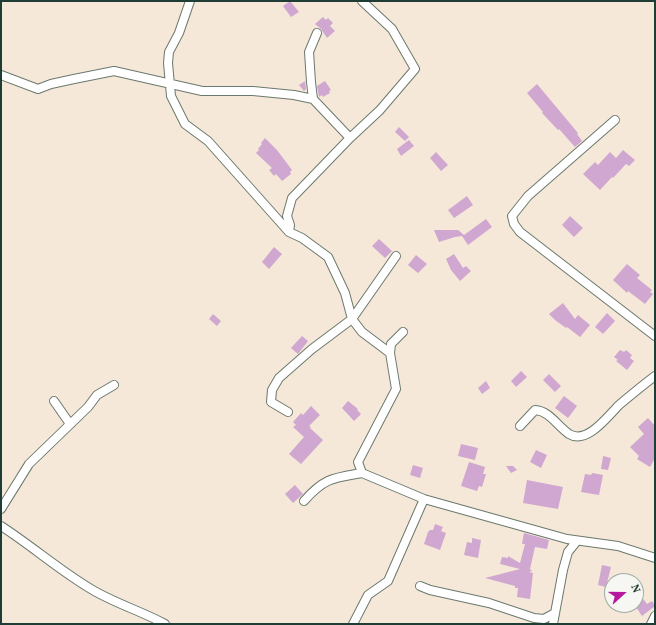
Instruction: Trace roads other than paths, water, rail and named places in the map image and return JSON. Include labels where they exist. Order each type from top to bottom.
[{"type":"street","points":[[190,1],[179,33],[168,52],[171,96],[185,124],[208,141],[289,232],[302,238],[328,257],[345,293],[352,319],[362,332],[390,353]]},
{"type":"street","points":[[289,232],[290,225],[287,216],[292,198],[350,138],[380,110],[415,69],[392,29],[362,1]]},
{"type":"street","points":[[313,99],[309,52],[316,33]]},
{"type":"street","points":[[1,75],[38,89],[59,82],[114,71],[202,91],[253,91],[294,95],[313,99],[350,138]]},
{"type":"street","points":[[615,120],[528,196],[512,216],[514,224],[520,232],[653,332]]},
{"type":"street","points":[[288,412],[271,402],[272,390],[279,378],[312,349],[352,319],[396,256]]},
{"type":"street","points":[[362,473],[358,462],[396,389],[390,353],[391,344],[403,332]]},
{"type":"street","points":[[520,426],[535,410],[543,411],[570,435],[580,437],[603,423],[618,406],[655,376]]},
{"type":"street","points":[[1,509],[29,464],[88,407],[97,395],[114,385]]},
{"type":"street","points":[[54,401],[70,424]]},
{"type":"street","points":[[304,501],[315,488],[333,478],[362,473],[424,499],[567,539],[618,546],[655,558]]},
{"type":"street","points":[[353,624],[368,595],[388,581],[424,499]]},
{"type":"street","points":[[1,526],[63,571],[91,589],[155,621],[165,624]]},
{"type":"street","points":[[553,624],[563,570],[568,552],[577,540]]},
{"type":"street","points":[[420,586],[430,590],[489,603],[534,618],[544,619],[555,613]]},
{"type":"street","points":[[651,624],[655,616]]}]
